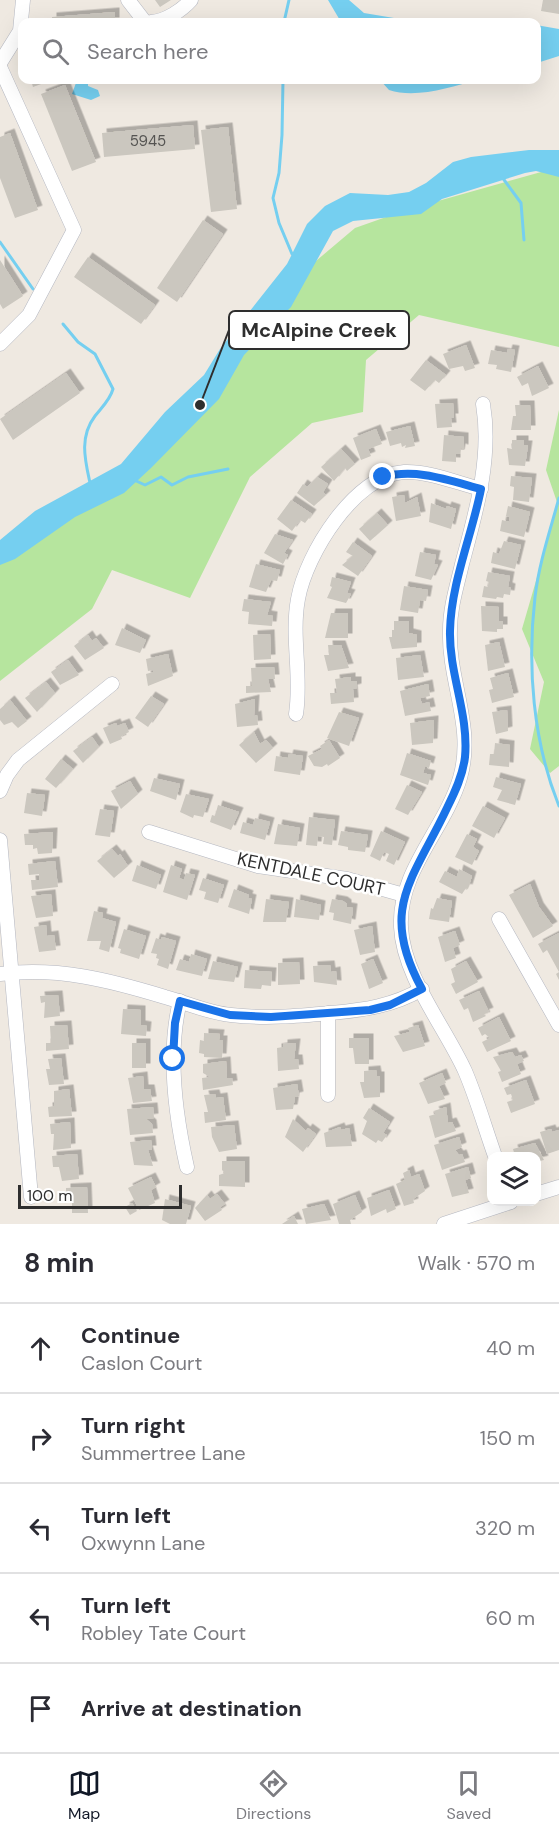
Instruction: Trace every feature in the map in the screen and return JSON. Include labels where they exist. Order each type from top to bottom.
[{"type":"street","points":[[21,18],[23,0]]},
{"type":"street","points":[[128,0],[142,18]]},
{"type":"street","points":[[165,18],[184,8],[191,0]]},
{"type":"street","points":[[0,344],[29,315],[74,230],[0,65],[18,34]]},
{"type":"street","points":[[483,404],[486,424],[481,489],[452,604],[450,630],[452,668],[464,720],[465,759],[457,786],[410,878],[404,895],[401,920],[404,949],[465,1072],[494,1152]]},
{"type":"street","points":[[296,714],[299,678],[296,619],[303,581],[322,543],[358,494],[383,477],[407,472],[481,489]]},
{"type":"street","points":[[0,791],[7,775],[18,760],[112,684]]},
{"type":"street","name":"KENTDALE COURT","points":[[149,832],[258,866],[347,879],[404,895]]},
{"type":"street","points":[[0,840],[6,974],[31,1197]]},
{"type":"street","points":[[499,919],[559,1025]]},
{"type":"street","points":[[6,974],[45,971],[89,976],[230,1015],[271,1017],[390,1005],[422,989]]},
{"type":"street","points":[[180,1001],[175,1023],[173,1059],[187,1167]]},
{"type":"street","points":[[328,1013],[328,1095]]},
{"type":"street","points":[[541,1193],[559,1187]]},
{"type":"street","points":[[444,1224],[498,1206]]},
{"type":"green space","points":[[559,167],[559,347],[419,315],[366,360],[363,412],[312,423],[250,477],[190,598],[112,570],[92,609],[0,681],[0,550],[127,479],[284,288],[355,228],[406,210]]},
{"type":"green space","points":[[559,410],[559,766],[550,773],[530,749],[544,682],[522,629],[558,505],[546,470]]},
{"type":"water","points":[[328,0],[349,0],[364,13],[394,18],[339,18]]},
{"type":"water","points":[[541,26],[559,29],[559,56],[541,62]]},
{"type":"water","points":[[76,84],[88,84],[98,90],[100,96],[91,100],[72,94]]},
{"type":"water","points":[[384,84],[463,84],[422,93],[389,90]]},
{"type":"water","points":[[529,150],[559,150],[559,177],[536,171],[525,173],[442,199],[421,214],[353,221],[333,231],[291,307],[244,355],[219,399],[151,468],[124,493],[75,517],[15,559],[0,565],[0,540],[35,511],[121,464],[165,412],[204,375],[220,349],[287,264],[307,224],[325,206],[350,193],[388,195],[409,192],[426,183],[453,162],[471,157]]},
{"type":"building","points":[[155,0],[171,0],[160,7]]},
{"type":"building","points":[[543,0],[559,0],[559,14],[541,11]]},
{"type":"building","points":[[115,12],[115,18],[52,17]]},
{"type":"building","points":[[65,85],[96,162],[72,171],[41,94]]},
{"type":"building","points":[[193,125],[195,149],[104,157],[102,133]]},
{"type":"building","points":[[228,127],[237,209],[211,212],[201,130]]},
{"type":"building","points":[[10,133],[38,210],[15,218],[0,178],[0,137]]},
{"type":"building","points":[[203,220],[223,234],[177,302],[157,288]]},
{"type":"building","points":[[88,257],[155,305],[141,324],[74,277]]},
{"type":"building","points":[[0,260],[23,296],[3,309],[0,304]]},
{"type":"building","points":[[466,345],[475,368],[465,371],[463,366],[449,369],[443,354]]},
{"type":"building","points":[[508,349],[515,350],[511,372],[496,369],[497,365],[488,364],[491,350],[507,353]]},
{"type":"building","points":[[426,360],[446,375],[439,383],[435,380],[425,391],[410,380]]},
{"type":"building","points":[[538,366],[549,388],[532,396],[528,383],[522,386],[517,377]]},
{"type":"building","points":[[66,373],[80,393],[13,440],[0,419]]},
{"type":"building","points":[[453,403],[452,427],[437,428],[435,404]]},
{"type":"building","points":[[515,405],[530,405],[531,430],[511,430],[513,416],[516,416]]},
{"type":"building","points":[[410,426],[415,446],[405,448],[406,445],[402,447],[401,443],[390,446],[386,432]]},
{"type":"building","points":[[376,429],[382,444],[368,449],[371,456],[361,460],[353,438]]},
{"type":"building","points":[[444,435],[464,437],[464,449],[461,448],[460,454],[456,454],[456,462],[442,461]]},
{"type":"building","points":[[512,440],[524,440],[524,445],[528,445],[525,466],[509,465],[507,448],[512,449]]},
{"type":"building","points":[[341,449],[355,464],[347,471],[345,468],[334,481],[321,467]]},
{"type":"building","points":[[511,476],[532,478],[529,502],[513,500],[514,487],[510,486]]},
{"type":"building","points":[[317,477],[328,484],[323,492],[326,495],[314,506],[297,493],[303,484],[307,487]]},
{"type":"building","points":[[404,495],[405,503],[417,497],[421,516],[396,521],[392,497]]},
{"type":"building","points":[[291,500],[312,514],[305,523],[300,520],[292,531],[277,519]]},
{"type":"building","points":[[431,503],[446,509],[447,506],[456,509],[451,529],[429,522]]},
{"type":"building","points":[[508,506],[530,512],[524,537],[500,531],[502,520],[510,522],[509,517],[506,516]]},
{"type":"building","points":[[377,513],[388,525],[370,541],[359,529]]},
{"type":"building","points":[[275,534],[293,540],[284,553],[288,555],[283,564],[264,553]]},
{"type":"building","points":[[504,541],[521,545],[515,569],[491,563],[493,552],[499,554]]},
{"type":"building","points":[[353,542],[372,556],[358,576],[342,565],[353,556],[346,552]]},
{"type":"building","points":[[420,552],[436,555],[434,564],[438,565],[431,580],[415,576]]},
{"type":"building","points":[[256,564],[280,570],[277,581],[271,580],[266,592],[249,587]]},
{"type":"building","points":[[488,572],[510,576],[508,587],[511,588],[510,595],[504,594],[503,598],[497,597],[496,599],[482,597],[484,586],[488,587],[489,582],[486,581]]},
{"type":"building","points":[[332,577],[351,582],[347,593],[351,594],[346,603],[327,598],[332,587],[330,586]]},
{"type":"building","points":[[404,586],[428,590],[426,601],[420,600],[418,613],[400,610]]},
{"type":"building","points":[[244,599],[271,602],[267,615],[273,616],[272,626],[248,624],[249,612],[242,611]]},
{"type":"building","points":[[481,606],[499,607],[499,621],[503,621],[503,629],[497,629],[497,632],[482,631]]},
{"type":"building","points":[[331,613],[348,613],[348,638],[325,638]]},
{"type":"building","points":[[394,621],[409,621],[409,633],[417,635],[417,647],[392,649],[389,637],[392,637]]},
{"type":"building","points":[[122,628],[146,640],[140,653],[115,645]]},
{"type":"building","points":[[270,634],[271,659],[254,660],[253,635]]},
{"type":"building","points":[[88,635],[92,641],[96,638],[104,648],[85,660],[74,646]]},
{"type":"building","points":[[499,642],[505,667],[488,671],[485,645]]},
{"type":"building","points":[[328,645],[341,645],[349,668],[328,671],[324,655],[329,655]]},
{"type":"building","points":[[168,654],[173,676],[148,686],[146,674],[153,670],[148,671],[146,659]]},
{"type":"building","points":[[420,655],[424,677],[398,680],[396,658]]},
{"type":"building","points":[[68,660],[79,675],[60,685],[51,672]]},
{"type":"building","points":[[274,667],[275,679],[268,679],[271,692],[246,693],[246,686],[252,686],[251,668]]},
{"type":"building","points":[[508,673],[514,697],[492,703],[489,690],[493,689],[490,678]]},
{"type":"building","points":[[351,677],[351,681],[357,681],[357,688],[353,689],[354,702],[331,704],[330,693],[337,693],[335,679]]},
{"type":"building","points":[[46,682],[55,693],[37,712],[25,698]]},
{"type":"building","points":[[428,684],[430,696],[420,698],[422,704],[429,702],[431,711],[405,716],[400,691]]},
{"type":"building","points":[[151,696],[164,704],[148,727],[135,718]]},
{"type":"building","points":[[255,699],[254,716],[257,715],[258,725],[237,727],[235,704]]},
{"type":"building","points":[[10,700],[27,721],[18,728],[12,722],[4,725],[0,720],[0,709]]},
{"type":"building","points":[[507,710],[508,731],[496,734],[492,712]]},
{"type":"building","points":[[339,712],[359,718],[349,746],[327,738]]},
{"type":"building","points":[[434,720],[433,743],[412,745],[410,723]]},
{"type":"building","points":[[116,723],[117,726],[125,723],[129,732],[121,736],[122,739],[110,744],[103,728]]},
{"type":"building","points":[[254,732],[260,744],[266,740],[273,748],[256,763],[239,745]]},
{"type":"building","points":[[92,737],[99,747],[83,763],[73,751]]},
{"type":"building","points":[[329,740],[340,758],[328,766],[327,764],[322,767],[314,766],[308,756],[322,749],[320,746]]},
{"type":"building","points":[[495,743],[510,745],[509,767],[489,765],[490,754],[494,754]]},
{"type":"building","points":[[407,753],[431,761],[429,768],[425,766],[423,773],[431,775],[428,785],[400,775]]},
{"type":"building","points":[[289,754],[303,756],[300,775],[274,771],[276,756],[288,758]]},
{"type":"building","points":[[61,759],[73,769],[56,788],[45,779]]},
{"type":"building","points":[[496,777],[521,784],[515,805],[497,800],[502,790],[493,787]]},
{"type":"building","points":[[154,778],[180,784],[176,800],[150,791]]},
{"type":"building","points":[[130,781],[138,794],[121,809],[111,791]]},
{"type":"building","points":[[407,785],[422,792],[408,815],[395,809]]},
{"type":"building","points":[[27,793],[45,795],[42,816],[24,813]]},
{"type":"building","points":[[186,794],[209,799],[203,817],[194,815],[193,818],[180,812]]},
{"type":"building","points":[[218,805],[239,812],[231,830],[210,822],[212,815],[215,816]]},
{"type":"building","points":[[483,806],[505,818],[494,838],[472,826]]},
{"type":"building","points":[[100,809],[114,811],[110,837],[95,835]]},
{"type":"building","points":[[309,817],[335,820],[332,845],[323,844],[324,837],[318,836],[317,846],[306,845]]},
{"type":"building","points":[[255,818],[270,822],[265,840],[240,833],[243,822],[253,825]]},
{"type":"building","points":[[278,824],[300,828],[297,846],[274,844]]},
{"type":"building","points":[[341,831],[368,835],[365,852],[348,850],[348,847],[338,845]]},
{"type":"building","points":[[381,831],[405,842],[394,865],[386,861],[389,854],[384,852],[380,861],[370,856]]},
{"type":"building","points":[[53,832],[52,853],[38,854],[37,848],[33,849],[33,845],[25,845],[24,834]]},
{"type":"building","points":[[467,834],[477,839],[473,847],[479,851],[472,865],[455,857]]},
{"type":"building","points":[[112,849],[118,856],[120,854],[128,866],[114,878],[97,861]]},
{"type":"building","points":[[55,861],[58,887],[32,890],[31,880],[39,880],[39,874],[29,875],[28,864]]},
{"type":"building","points":[[137,865],[161,875],[156,889],[132,881]]},
{"type":"building","points":[[171,865],[182,869],[179,878],[184,880],[186,873],[195,875],[187,900],[163,892]]},
{"type":"building","points":[[459,869],[472,876],[468,889],[466,888],[462,894],[439,882],[445,871],[457,877]]},
{"type":"building","points":[[203,878],[224,885],[218,903],[204,899],[206,892],[199,890]]},
{"type":"building","points":[[530,884],[539,907],[553,926],[533,938],[509,895]]},
{"type":"building","points":[[234,889],[249,895],[248,898],[252,899],[249,914],[228,907]]},
{"type":"building","points":[[51,894],[53,916],[36,918],[31,896]]},
{"type":"building","points":[[437,898],[452,901],[449,922],[429,919],[431,908],[433,909]]},
{"type":"building","points":[[266,899],[289,902],[286,922],[263,922]]},
{"type":"building","points":[[296,899],[321,905],[319,920],[294,917]]},
{"type":"building","points":[[332,899],[343,901],[347,907],[353,908],[351,924],[333,920],[334,913],[329,912]]},
{"type":"building","points":[[94,911],[103,913],[102,918],[116,922],[109,952],[99,949],[101,941],[87,941]]},
{"type":"building","points":[[46,925],[47,936],[54,935],[56,950],[39,952],[34,927]]},
{"type":"building","points":[[372,926],[375,952],[360,955],[354,930]]},
{"type":"building","points":[[124,929],[146,936],[139,959],[120,953],[121,949],[118,948]]},
{"type":"building","points":[[455,931],[460,945],[453,948],[456,958],[445,962],[438,937]]},
{"type":"building","points":[[559,933],[559,972],[547,950],[543,953],[538,944]]},
{"type":"building","points":[[162,937],[176,941],[168,969],[157,965],[159,959],[156,958],[157,954],[151,953],[156,938],[161,940]]},
{"type":"building","points":[[191,954],[207,959],[202,976],[176,970],[180,959],[189,962]]},
{"type":"building","points":[[373,959],[383,983],[369,989],[361,964]]},
{"type":"building","points":[[213,961],[238,967],[234,982],[208,979]]},
{"type":"building","points":[[466,961],[478,982],[456,994],[451,984],[455,982],[451,969]]},
{"type":"building","points":[[299,962],[300,984],[278,985],[278,963]]},
{"type":"building","points":[[330,965],[331,972],[336,971],[337,985],[314,982],[313,966]]},
{"type":"building","points":[[245,970],[272,972],[271,986],[262,985],[261,989],[244,988]]},
{"type":"building","points":[[479,991],[489,1012],[484,1014],[486,1016],[473,1022],[468,1008],[464,1010],[459,1000]]},
{"type":"building","points":[[58,995],[60,1016],[44,1018],[45,1002],[41,1003],[40,996]]},
{"type":"building","points":[[123,1009],[141,1010],[141,1025],[147,1026],[146,1036],[121,1034]]},
{"type":"building","points":[[499,1017],[511,1041],[487,1052],[482,1042],[490,1038],[485,1034],[482,1036],[478,1028]]},
{"type":"building","points":[[67,1025],[69,1049],[46,1051],[46,1043],[51,1043],[50,1026]]},
{"type":"building","points":[[418,1025],[425,1046],[403,1052],[394,1036],[410,1032],[408,1028]]},
{"type":"building","points":[[204,1033],[220,1034],[219,1040],[223,1040],[222,1058],[204,1057],[204,1054],[199,1053],[200,1040],[204,1041]]},
{"type":"building","points":[[349,1038],[369,1038],[369,1064],[355,1064],[353,1048],[349,1048]]},
{"type":"building","points":[[132,1043],[146,1043],[146,1068],[132,1068]]},
{"type":"building","points":[[296,1043],[294,1059],[298,1059],[299,1069],[278,1071],[277,1048],[283,1047],[283,1044]]},
{"type":"building","points":[[512,1052],[515,1057],[521,1055],[524,1061],[517,1064],[521,1074],[502,1082],[498,1072],[501,1071],[493,1057]]},
{"type":"building","points":[[61,1058],[64,1084],[49,1085],[46,1069],[50,1069],[48,1059]]},
{"type":"building","points":[[226,1061],[227,1078],[232,1078],[233,1085],[203,1090],[202,1078],[210,1077],[203,1073],[203,1064]]},
{"type":"building","points":[[376,1070],[377,1076],[380,1076],[380,1097],[364,1098],[360,1082],[364,1082],[364,1071]]},
{"type":"building","points":[[442,1073],[446,1083],[439,1086],[445,1099],[428,1104],[419,1083]]},
{"type":"building","points":[[143,1076],[144,1089],[150,1089],[152,1101],[133,1103],[128,1078]]},
{"type":"building","points":[[526,1080],[535,1104],[511,1113],[507,1102],[513,1100],[511,1094],[507,1095],[504,1088]]},
{"type":"building","points":[[297,1084],[299,1096],[295,1097],[293,1109],[276,1110],[273,1088]]},
{"type":"building","points":[[69,1089],[72,1116],[49,1117],[48,1107],[54,1106],[54,1091]]},
{"type":"building","points":[[215,1094],[216,1098],[223,1097],[226,1120],[205,1123],[204,1112],[208,1112],[204,1095]]},
{"type":"building","points":[[153,1107],[154,1118],[146,1119],[152,1124],[153,1133],[130,1135],[127,1109]]},
{"type":"building","points":[[446,1107],[448,1123],[452,1122],[456,1131],[435,1138],[429,1116],[436,1114],[434,1111]]},
{"type":"building","points":[[369,1108],[390,1122],[383,1133],[387,1135],[382,1142],[378,1140],[376,1143],[362,1134],[367,1121],[363,1118]]},
{"type":"building","points":[[293,1119],[306,1131],[308,1128],[316,1134],[303,1152],[285,1137]]},
{"type":"building","points":[[70,1122],[71,1148],[53,1150],[54,1134],[51,1134],[50,1124]]},
{"type":"building","points":[[234,1125],[237,1149],[219,1152],[212,1137],[211,1127]]},
{"type":"building","points":[[340,1127],[341,1130],[349,1128],[352,1146],[326,1147],[324,1133]]},
{"type":"building","points":[[551,1129],[552,1132],[559,1130],[559,1150],[547,1154],[540,1132]]},
{"type":"building","points":[[459,1137],[462,1147],[455,1150],[459,1155],[462,1154],[465,1162],[442,1170],[434,1145]]},
{"type":"building","points":[[151,1140],[152,1150],[148,1150],[153,1166],[134,1165],[130,1142]]},
{"type":"building","points":[[535,1143],[540,1152],[514,1152],[513,1149]]},
{"type":"building","points":[[77,1154],[79,1179],[62,1181],[59,1167],[53,1167],[52,1156]]},
{"type":"building","points":[[222,1161],[245,1161],[245,1187],[219,1186],[219,1175],[225,1173],[222,1170]]},
{"type":"building","points":[[468,1167],[471,1178],[465,1180],[469,1193],[452,1197],[445,1174]]},
{"type":"building","points":[[409,1170],[411,1177],[419,1174],[425,1191],[413,1199],[414,1203],[404,1206],[396,1184],[405,1180],[403,1173]]},
{"type":"building","points":[[151,1177],[156,1187],[151,1190],[155,1203],[139,1210],[128,1188]]},
{"type":"building","points":[[87,1187],[88,1213],[72,1213],[72,1200],[66,1200],[66,1188]]},
{"type":"building","points":[[389,1190],[396,1209],[387,1213],[386,1209],[371,1216],[367,1198]]},
{"type":"building","points":[[217,1194],[225,1204],[220,1207],[222,1210],[205,1221],[195,1208],[207,1195],[210,1199]]},
{"type":"building","points":[[355,1195],[362,1212],[350,1220],[351,1224],[339,1224],[333,1204]]},
{"type":"building","points":[[165,1199],[191,1206],[186,1224],[170,1224],[162,1220]]},
{"type":"building","points":[[132,1203],[137,1211],[130,1215],[125,1207]]},
{"type":"building","points":[[324,1204],[331,1220],[306,1224],[302,1209]]},
{"type":"building","points":[[294,1216],[298,1224],[282,1224]]},
{"type":"waterway","points":[[285,18],[289,0]]},
{"type":"waterway","points":[[283,84],[279,173],[273,198],[279,223],[292,254]]},
{"type":"waterway","points":[[502,177],[521,203],[524,240]]},
{"type":"waterway","points":[[0,242],[33,289]]},
{"type":"waterway","points":[[63,324],[78,342],[95,354],[113,389],[108,400],[90,424],[85,440],[86,466],[90,483]]},
{"type":"waterway","points":[[134,480],[145,485],[161,477],[172,485],[188,477],[228,469]]},
{"type":"waterway","points":[[559,498],[537,584],[532,650],[532,677],[538,730],[543,756],[559,806]]},
{"type":"place","name":"McAlpine Creek","points":[[200,405]]},
{"type":"route","points":[[173,1059],[175,1023],[180,1001],[230,1015],[271,1017],[370,1010],[408,998],[422,989],[406,958],[401,930],[402,905],[410,878],[457,786],[465,759],[464,720],[450,656],[450,630],[452,604],[481,489],[417,473],[398,473],[383,477]]}]
